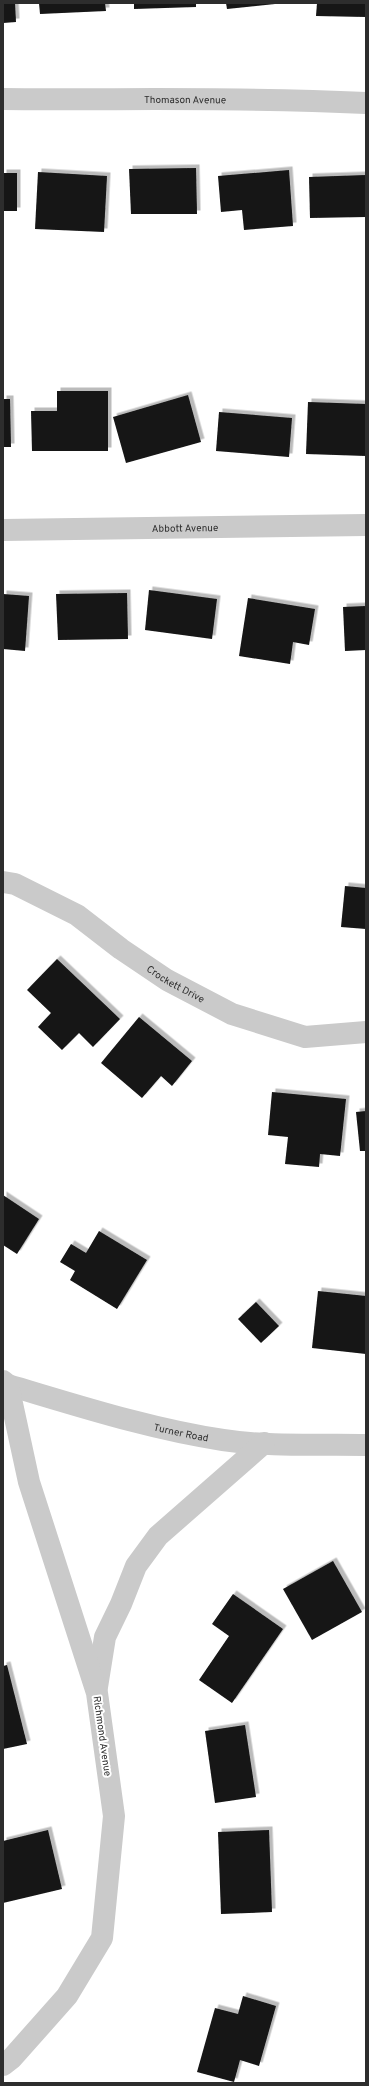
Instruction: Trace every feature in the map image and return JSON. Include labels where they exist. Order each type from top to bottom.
[{"type":"street","name":"Thomason Avenue","points":[[3,99],[274,99],[366,103]]},
{"type":"street","name":"Abbott Avenue","points":[[3,530],[366,525]]},
{"type":"street","name":"Crockett Drive","points":[[3,882],[15,884],[77,915],[121,949],[167,980],[232,1014],[305,1037],[366,1032]]},
{"type":"street","name":"Turner Road","points":[[6,1383],[108,1414],[168,1429],[224,1440],[264,1443],[366,1445]]},
{"type":"street","name":"Richmond Avenue","points":[[6,1383],[29,1482],[97,1693],[114,1816],[102,1938],[67,1996],[6,2056]]},
{"type":"street","points":[[97,1693],[105,1637],[121,1604],[136,1566],[158,1536],[264,1443]]},
{"type":"building","points":[[3,3],[15,3],[16,22],[3,23]]},
{"type":"building","points":[[39,3],[105,3],[106,11],[40,14]]},
{"type":"building","points":[[134,3],[196,3],[196,7],[134,9]]},
{"type":"building","points":[[226,3],[275,3],[275,4],[227,9]]},
{"type":"building","points":[[317,3],[366,3],[366,17],[316,16]]},
{"type":"building","points":[[196,168],[197,214],[131,214],[129,169]]},
{"type":"building","points":[[289,170],[293,226],[244,230],[242,210],[221,212],[218,176]]},
{"type":"building","points":[[38,172],[107,176],[104,232],[35,229]]},
{"type":"building","points":[[3,173],[17,173],[17,211],[3,211]]},
{"type":"building","points":[[366,175],[366,217],[310,218],[309,177]]},
{"type":"building","points":[[57,391],[108,391],[108,451],[32,451],[31,411],[57,411]]},
{"type":"building","points":[[188,395],[201,442],[126,463],[113,417]]},
{"type":"building","points":[[3,399],[10,399],[11,447],[3,447]]},
{"type":"building","points":[[308,402],[366,404],[366,456],[306,454]]},
{"type":"building","points":[[219,412],[292,418],[289,457],[216,451]]},
{"type":"building","points":[[149,590],[217,599],[212,639],[145,630]]},
{"type":"building","points":[[127,593],[128,639],[58,640],[56,594]]},
{"type":"building","points":[[3,594],[29,596],[25,651],[3,649]]},
{"type":"building","points":[[248,598],[315,609],[309,645],[293,642],[290,664],[239,656]]},
{"type":"building","points":[[366,606],[366,650],[345,651],[343,607]]},
{"type":"building","points":[[345,886],[366,888],[366,929],[341,927]]},
{"type":"building","points":[[57,959],[120,1019],[93,1047],[79,1033],[62,1050],[38,1027],[51,1013],[27,990]]},
{"type":"building","points":[[139,1017],[192,1061],[172,1086],[161,1076],[142,1098],[101,1063]]},
{"type":"building","points":[[272,1092],[346,1099],[340,1156],[320,1154],[319,1167],[285,1164],[288,1137],[268,1135]]},
{"type":"building","points":[[366,1111],[366,1151],[360,1151],[356,1112]]},
{"type":"building","points":[[3,1195],[39,1219],[17,1254],[3,1245]]},
{"type":"building","points":[[99,1231],[147,1260],[117,1309],[70,1280],[75,1271],[60,1262],[71,1244],[86,1253]]},
{"type":"building","points":[[318,1291],[366,1296],[366,1354],[312,1348]]},
{"type":"building","points":[[256,1302],[279,1326],[261,1343],[238,1319]]},
{"type":"building","points":[[333,1561],[362,1612],[312,1640],[283,1589]]},
{"type":"building","points":[[233,1594],[283,1629],[232,1703],[199,1680],[229,1636],[212,1624]]},
{"type":"building","points":[[7,1665],[27,1744],[3,1749],[3,1666]]},
{"type":"building","points":[[245,1725],[256,1797],[215,1803],[205,1731]]},
{"type":"building","points":[[48,1830],[62,1889],[3,1903],[3,1841]]},
{"type":"building","points":[[269,1830],[272,1912],[221,1914],[218,1832]]},
{"type":"building","points":[[243,1996],[276,2006],[259,2066],[240,2060],[234,2082],[197,2072],[215,2008],[238,2014]]}]
